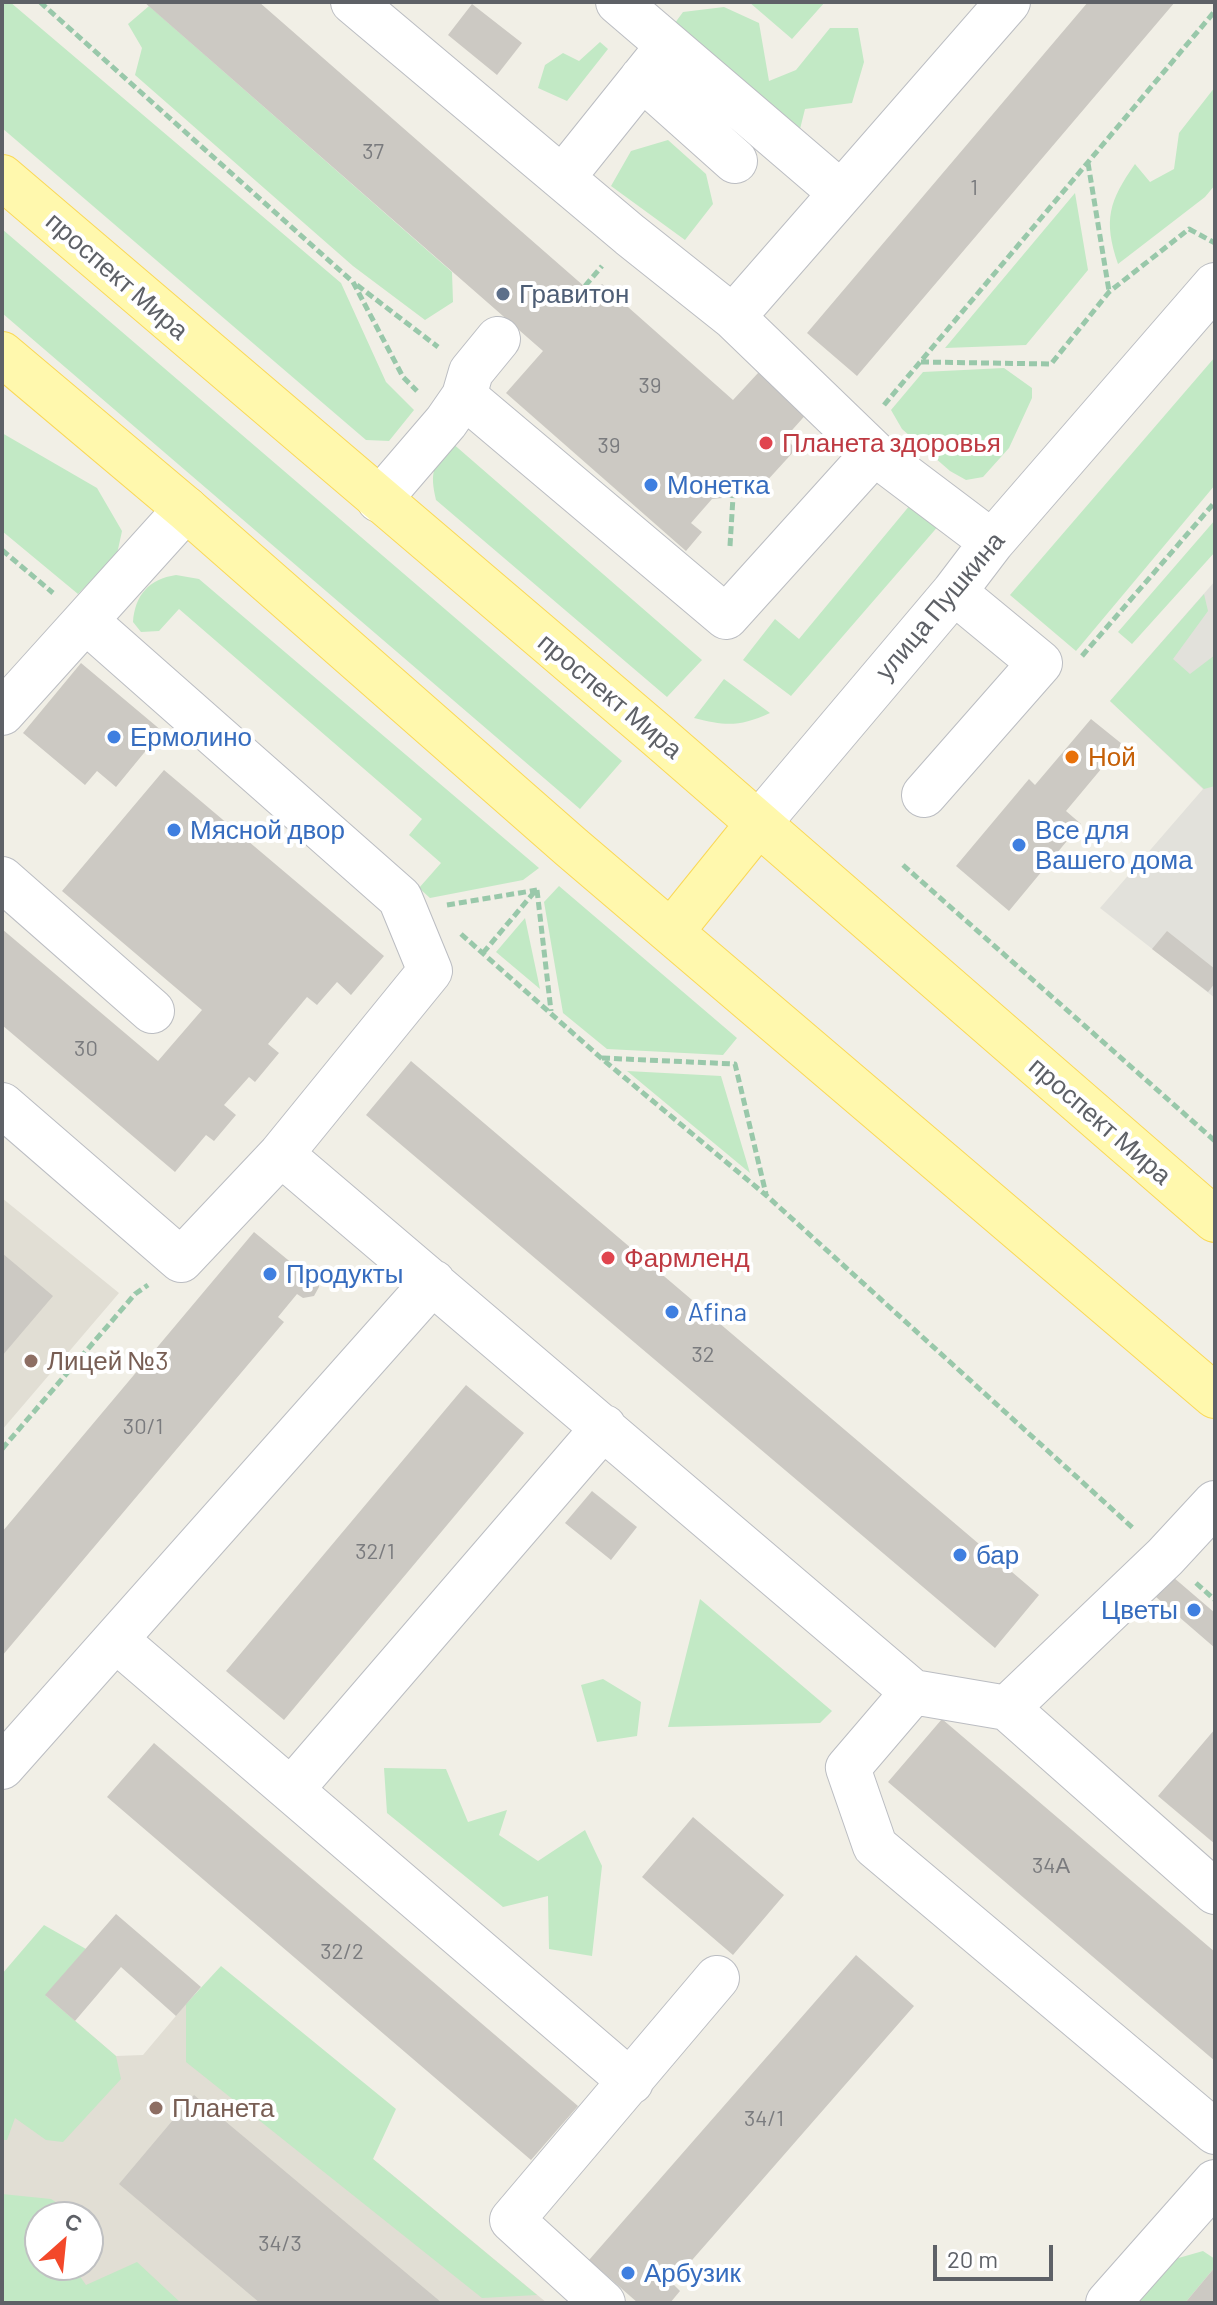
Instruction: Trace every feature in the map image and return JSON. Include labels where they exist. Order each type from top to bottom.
[{"type":"main road","name":"проспект Мира","points":[[2,177],[1215,1220]]},
{"type":"main road","points":[[2,354],[186,509],[671,932],[1215,1396]]},
{"type":"main road","name":"улица Пушкина","points":[[671,932],[758,824]]},
{"type":"street","points":[[618,2],[655,62],[735,161]]},
{"type":"street","points":[[733,317],[1008,2]]},
{"type":"street","points":[[370,7],[630,235],[733,317],[866,445],[992,542]]},
{"type":"street","points":[[563,177],[655,62]]},
{"type":"street","points":[[655,62],[841,193]]},
{"type":"street","name":"улица Пушкина","points":[[758,824],[954,592],[992,542],[1215,285]]},
{"type":"street","points":[[379,500],[460,397],[498,339]]},
{"type":"street","points":[[460,397],[726,617],[866,445]]},
{"type":"street","points":[[2,713],[186,509]]},
{"type":"street","points":[[924,795],[1040,663],[954,592]]},
{"type":"street","points":[[2,1105],[181,1260],[281,1154],[430,971],[415,903],[86,621]]},
{"type":"street","points":[[2,879],[152,1011]]},
{"type":"street","points":[[281,1154],[913,1692],[1007,1708],[1215,1892]]},
{"type":"street","points":[[2,1767],[433,1282]]},
{"type":"street","points":[[291,1790],[604,1427]]},
{"type":"street","points":[[1007,1708],[1165,1557],[1208,1524]]},
{"type":"street","points":[[116,1640],[631,2082]]},
{"type":"street","points":[[913,1692],[848,1768],[875,1846],[1215,2132]]},
{"type":"street","points":[[603,2303],[512,2220],[717,1978]]},
{"type":"street","points":[[1108,2303],[1215,2182]]},
{"type":"path","points":[[40,2],[353,282],[460,397]]},
{"type":"path","points":[[866,445],[920,361],[1215,11]]},
{"type":"path","points":[[1088,161],[1109,292]]},
{"type":"path","points":[[920,361],[1051,364],[1109,292],[1189,229],[1215,243]]},
{"type":"path","points":[[353,282],[403,377],[460,397]]},
{"type":"path","points":[[2,550],[86,621]]},
{"type":"path","points":[[903,865],[1215,1141]]},
{"type":"path","points":[[415,903],[537,890]]},
{"type":"path","points":[[483,953],[537,890]]},
{"type":"path","points":[[537,890],[551,1012]]},
{"type":"path","points":[[415,903],[483,953],[601,1058],[767,1196],[1215,1600]]},
{"type":"path","points":[[601,1058],[735,1064],[767,1196]]},
{"type":"path","points":[[2,1449],[135,1294],[181,1260]]},
{"type":"shaded area","points":[[1215,581],[1215,998],[1100,908],[1203,789],[1110,701]]},
{"type":"shaded area","name":"Лицей №3","points":[[2,1198],[119,1293],[2,1430]]},
{"type":"shaded area","name":"Планета","points":[[37,1988],[116,2056],[143,2055],[186,2004],[547,2303],[2,2303],[2,2029]]},
{"type":"green space","points":[[2,2],[10,2],[341,283],[386,382],[414,410],[389,441],[366,440],[2,128]]},
{"type":"green space","points":[[749,2],[825,2],[792,39]]},
{"type":"green space","points":[[149,6],[452,272],[453,302],[425,320],[353,266],[135,75],[142,48],[128,24]]},
{"type":"green space","points":[[724,7],[759,23],[769,81],[796,70],[830,28],[858,28],[864,62],[852,103],[805,109],[799,133],[664,38],[683,12]]},
{"type":"green space","points":[[600,42],[608,49],[567,101],[538,88],[545,65],[563,53],[579,61]]},
{"type":"green space","points":[[1215,87],[1215,185],[1205,197],[1118,264],[1110,223],[1119,189],[1135,164],[1150,182],[1174,169],[1179,133]]},
{"type":"green space","points":[[668,140],[706,174],[713,204],[685,240],[611,186],[631,151]]},
{"type":"green space","points":[[1075,193],[1088,270],[1026,345],[945,348]]},
{"type":"green space","points":[[2,229],[622,761],[580,809],[2,313]]},
{"type":"green space","points":[[1215,357],[1215,485],[1076,651],[1010,595]]},
{"type":"green space","points":[[1004,368],[1032,388],[1032,398],[1009,448],[983,477],[966,480],[950,471],[902,429],[891,410],[923,372]]},
{"type":"green space","points":[[2,433],[97,488],[122,531],[117,554],[78,594],[2,531]]},
{"type":"green space","points":[[451,442],[702,660],[667,697],[436,500],[434,469]]},
{"type":"green space","points":[[925,487],[940,524],[791,696],[743,660],[775,619],[799,639]]},
{"type":"green space","points":[[1215,520],[1215,552],[1132,644],[1118,632]]},
{"type":"green space","points":[[176,575],[199,579],[539,868],[523,880],[430,898],[419,888],[441,863],[409,835],[422,819],[179,609],[159,631],[141,632],[133,622],[140,596],[145,590],[158,580]]},
{"type":"green space","points":[[1204,594],[1208,611],[1173,659],[1190,674],[1215,655],[1215,786],[1204,789],[1110,701]]},
{"type":"green space","points":[[724,679],[770,713],[732,724],[694,718]]},
{"type":"green space","points":[[559,886],[737,1038],[723,1055],[607,1049],[563,1013],[544,902]]},
{"type":"green space","points":[[525,918],[540,989],[496,952]]},
{"type":"green space","points":[[627,1071],[721,1076],[750,1173]]},
{"type":"green space","points":[[700,1599],[832,1711],[820,1723],[668,1727]]},
{"type":"green space","points":[[603,1679],[641,1702],[637,1736],[597,1742],[581,1685]]},
{"type":"green space","points":[[384,1768],[446,1769],[468,1822],[507,1810],[499,1835],[538,1861],[585,1830],[602,1866],[592,1956],[549,1949],[548,1896],[503,1907],[387,1813]]},
{"type":"green space","points":[[44,1925],[86,1949],[46,1996],[116,2056],[121,2079],[63,2142],[46,2140],[15,2118],[7,2140],[2,2140],[2,1974]]},
{"type":"green space","points":[[221,1966],[396,2109],[373,2159],[537,2295],[482,2298],[186,2062],[186,2004]]},
{"type":"green space","points":[[2,2194],[54,2201],[24,2201],[24,2281],[83,2281],[86,2285],[104,2281],[104,2277],[137,2262],[181,2303],[2,2303]]},
{"type":"green space","points":[[1203,2251],[1215,2259],[1215,2267],[1185,2303],[1135,2303],[1175,2259]]},
{"type":"building","points":[[144,2],[259,2],[593,294],[602,284],[733,400],[771,359],[818,401],[785,438],[796,449],[754,495],[712,499],[691,523],[702,532],[686,551],[506,393],[543,351]]},
{"type":"building","points":[[1088,2],[1175,2],[857,376],[807,333]]},
{"type":"building","points":[[472,4],[522,43],[497,75],[448,35]]},
{"type":"building","points":[[81,663],[162,731],[116,787],[97,771],[85,785],[23,733]]},
{"type":"building","name":"Все для Вашего дома","points":[[1091,719],[1122,744],[1066,811],[1081,824],[1009,911],[956,866],[1029,779],[1035,785]]},
{"type":"building","points":[[164,770],[384,956],[351,995],[337,982],[317,1005],[307,997],[268,1044],[279,1053],[255,1082],[249,1077],[224,1105],[236,1115],[214,1141],[206,1135],[175,1172],[2,1025],[2,929],[158,1061],[202,1010],[62,891]]},
{"type":"building","points":[[1167,931],[1215,969],[1215,983],[1208,992],[1152,949]]},
{"type":"building","points":[[411,1061],[1039,1595],[995,1648],[366,1115]]},
{"type":"building","points":[[254,1232],[299,1269],[310,1269],[318,1277],[319,1287],[314,1296],[303,1298],[297,1294],[278,1317],[284,1322],[2,1656],[2,1532]]},
{"type":"building","points":[[2,1253],[53,1296],[2,1356]]},
{"type":"building","points":[[466,1385],[524,1433],[284,1720],[226,1671]]},
{"type":"building","points":[[592,1491],[637,1527],[611,1560],[565,1523]]},
{"type":"building","points":[[1173,1577],[1215,1613],[1215,1648],[1156,1597]]},
{"type":"building","points":[[942,1719],[1215,1952],[1215,2061],[888,1782]]},
{"type":"building","points":[[1215,1729],[1215,1844],[1158,1796]]},
{"type":"building","points":[[154,1743],[578,2106],[531,2160],[107,1797]]},
{"type":"building","points":[[693,1817],[784,1895],[733,1955],[642,1877]]},
{"type":"building","points":[[116,1914],[201,1987],[176,2016],[121,1967],[75,2021],[45,1995]]},
{"type":"building","points":[[856,1955],[914,2006],[672,2283],[680,2291],[670,2303],[638,2303],[589,2260]]},
{"type":"building","points":[[194,2095],[442,2303],[260,2303],[119,2184]]},
{"type":"building","points":[[1215,2267],[1215,2303],[1185,2303]]},
{"type":"place","name":"Гравитон","points":[[503,294]]},
{"type":"place","name":"Планета здоровья","points":[[766,443]]},
{"type":"place","name":"Монетка","points":[[651,485]]},
{"type":"place","name":"Ермолино","points":[[114,737]]},
{"type":"place","name":"Ной","points":[[1072,757]]},
{"type":"place","name":"Мясной двор","points":[[174,830]]},
{"type":"place","name":"Все для Вашего дома","points":[[1019,845]]},
{"type":"place","name":"Фармленд","points":[[608,1258]]},
{"type":"place","name":"Продукты","points":[[270,1274]]},
{"type":"place","name":"Afina","points":[[672,1312]]},
{"type":"place","name":"Лицей №3","points":[[31,1361]]},
{"type":"place","name":"бар","points":[[960,1555]]},
{"type":"place","name":"Цветы","points":[[1194,1610]]},
{"type":"place","name":"Планета","points":[[156,2108]]},
{"type":"place","name":"Арбузик","points":[[628,2273]]}]
